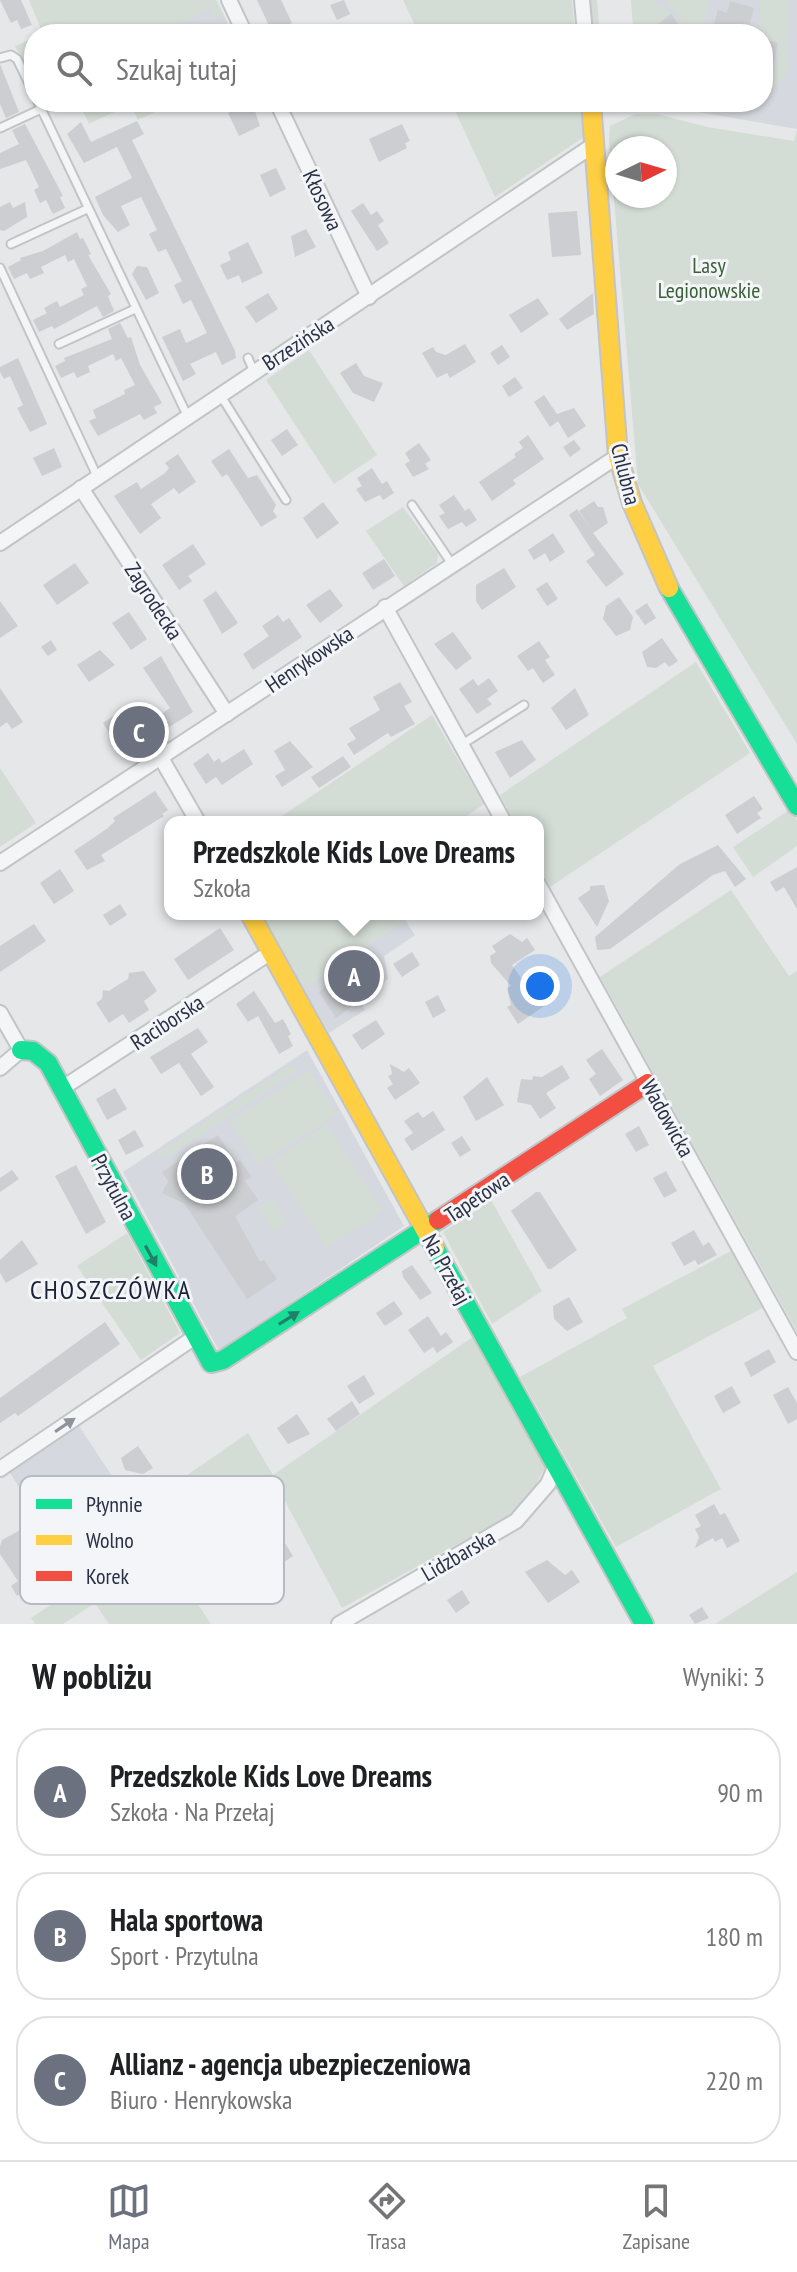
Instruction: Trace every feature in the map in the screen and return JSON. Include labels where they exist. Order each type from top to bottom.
[{"type":"street","points":[[229,0],[240,24]]},
{"type":"street","points":[[582,0],[584,24]]},
{"type":"street","name":"Kłosowa","points":[[282,112],[369,297]]},
{"type":"street","name":"Chlubna","points":[[592,112],[618,456],[640,526],[668,584],[797,806]]},
{"type":"street","name":"Brzezińska","points":[[0,543],[220,394],[251,365],[369,297],[595,144]]},
{"type":"street","name":"Henrykowska","points":[[0,863],[618,456]]},
{"type":"street","name":"Zagrodecka","points":[[81,488],[227,714]]},
{"type":"street","points":[[385,607],[501,816]]},
{"type":"street","points":[[161,758],[195,816]]},
{"type":"street","name":"Wadowicka","points":[[544,895],[797,1352]]},
{"type":"street","name":"Na Przełaj","points":[[253,920],[644,1624]]},
{"type":"street","name":"Raciborska","points":[[61,1089],[271,952]]},
{"type":"street","name":"Przytulna","points":[[0,1013],[21,1050],[41,1056],[61,1089],[207,1361],[223,1360]]},
{"type":"street","points":[[0,1068],[21,1050]]},
{"type":"street","name":"Tapetowa","points":[[223,1360],[648,1083]]},
{"type":"street","points":[[0,1469],[195,1337]]},
{"type":"street","name":"Lidzbarska","points":[[339,1624],[516,1521],[543,1491],[556,1465]]},
{"type":"lane","points":[[0,58],[11,55],[17,59],[24,73]]},
{"type":"lane","points":[[0,128],[29,112]]},
{"type":"lane","points":[[43,112],[187,415]]},
{"type":"lane","points":[[11,244],[87,209]]},
{"type":"lane","points":[[0,268],[97,476]]},
{"type":"lane","points":[[59,344],[135,309]]},
{"type":"lane","points":[[220,394],[286,500]]},
{"type":"lane","points":[[412,505],[452,564]]},
{"type":"lane","points":[[461,745],[524,705]]},
{"type":"shaded area","points":[[631,0],[797,0],[797,129],[698,112],[773,112],[773,24],[633,24]]},
{"type":"shaded area","points":[[217,1],[228,24],[168,24]]},
{"type":"shaded area","points":[[405,920],[415,935],[384,956],[388,979],[361,1003],[365,1010],[329,1033],[303,988]]},
{"type":"shaded area","points":[[307,1050],[404,1226],[219,1351],[123,1172]]},
{"type":"shaded area","points":[[79,1426],[112,1476],[20,1476],[20,1489],[10,1473]]},
{"type":"green space","points":[[29,0],[216,0],[224,16],[217,19],[211,8],[180,24],[39,24]]},
{"type":"green space","points":[[403,0],[572,0],[574,24],[414,24]]},
{"type":"green space","points":[[586,0],[597,0],[599,24],[588,24]]},
{"type":"green space","points":[[631,0],[652,0],[671,14],[659,24],[633,24]]},
{"type":"green space","points":[[665,0],[709,0],[703,24],[683,24]]},
{"type":"green space","points":[[760,0],[790,0],[787,70],[784,78],[773,88],[780,45],[773,41],[773,24],[760,24]]},
{"type":"green space","points":[[24,42],[24,64],[15,46]]},
{"type":"green space","points":[[83,112],[114,112],[89,124]]},
{"type":"green space","points":[[134,112],[155,112],[138,120]]},
{"type":"green space","points":[[456,112],[582,112],[584,137],[495,197]]},
{"type":"green space","name":"Lasy Legionowskie","points":[[635,114],[657,114],[707,127],[794,141],[797,130],[797,744],[638,484],[615,208],[677,208],[677,136],[609,136],[610,126]]},
{"type":"green space","points":[[309,350],[377,455],[334,484],[266,380]]},
{"type":"green space","points":[[403,507],[438,554],[437,563],[404,586],[366,531]]},
{"type":"green space","points":[[696,662],[750,753],[550,887],[544,876],[544,816],[512,816],[500,795]]},
{"type":"green space","points":[[432,715],[484,804],[467,816],[282,816]]},
{"type":"green space","points":[[0,768],[36,823],[0,847]]},
{"type":"green space","points":[[791,809],[797,820],[797,846],[753,877],[733,847]]},
{"type":"green space","points":[[731,890],[789,976],[797,971],[797,1332],[600,977]]},
{"type":"green space","points":[[265,920],[405,920],[303,988]]},
{"type":"green space","points":[[292,1064],[297,1071],[162,1160],[158,1153]]},
{"type":"green space","points":[[309,1071],[337,1114],[258,1164],[230,1121]]},
{"type":"green space","points":[[327,1125],[383,1211],[327,1248],[271,1162]]},
{"type":"green space","points":[[271,1199],[287,1223],[273,1232],[258,1207]]},
{"type":"green space","points":[[491,1200],[542,1291],[492,1324],[443,1232]]},
{"type":"green space","points":[[127,1233],[180,1333],[141,1360],[77,1266]]},
{"type":"green space","points":[[731,1251],[762,1308],[653,1366],[721,1489],[616,1547],[520,1377],[627,1318],[622,1309]]},
{"type":"green space","points":[[474,1336],[546,1466],[527,1500],[505,1518],[342,1608],[284,1499],[284,1476],[186,1476],[248,1433],[273,1475]]},
{"type":"green space","points":[[797,1572],[797,1624],[715,1624]]},
{"type":"green space","points":[[52,1604],[93,1604],[63,1624],[35,1624],[31,1618]]},
{"type":"green space","points":[[96,1604],[198,1604],[211,1624],[109,1624]]},
{"type":"building","points":[[0,0],[21,0],[32,24],[24,24],[21,29],[17,20],[11,23]]},
{"type":"building","points":[[257,0],[281,0],[292,23],[268,24]]},
{"type":"building","points":[[344,0],[350,14],[337,20],[330,5]]},
{"type":"building","points":[[730,1],[754,8],[750,24],[714,24],[718,10],[727,13]]},
{"type":"building","points":[[671,14],[678,24],[658,24]]},
{"type":"building","points":[[773,42],[778,43],[773,65]]},
{"type":"building","points":[[0,64],[19,112],[6,118],[0,104]]},
{"type":"building","points":[[255,112],[260,126],[239,136],[228,113]]},
{"type":"building","points":[[137,121],[144,134],[132,140],[235,351],[236,358],[222,365],[216,352],[190,364],[196,374],[183,381],[162,337],[180,329],[186,343],[207,333],[191,300],[183,304],[174,285],[182,281],[166,249],[158,252],[149,234],[157,230],[141,197],[121,206],[130,225],[118,232],[103,215],[95,197],[132,178],[117,147],[84,163],[67,134],[81,122],[91,142]]},
{"type":"building","points":[[25,124],[63,196],[60,197],[65,208],[53,214],[46,200],[40,203],[34,190],[39,187],[26,160],[0,169],[0,153],[19,144],[12,130]]},
{"type":"building","points":[[402,124],[410,141],[405,143],[407,148],[379,162],[369,139]]},
{"type":"building","points":[[276,168],[286,189],[270,197],[260,175]]},
{"type":"building","points":[[10,202],[13,208],[25,202],[27,217],[4,231],[0,230],[0,207]]},
{"type":"building","points":[[363,203],[371,215],[377,211],[384,221],[378,225],[389,243],[377,251],[351,211]]},
{"type":"building","points":[[577,211],[581,255],[552,257],[548,213]]},
{"type":"building","points":[[306,229],[316,247],[295,257],[291,236]]},
{"type":"building","points":[[77,232],[111,294],[108,296],[114,311],[103,317],[97,306],[54,329],[52,326],[39,332],[33,320],[47,313],[44,308],[57,301],[60,307],[84,295],[81,289],[87,286],[74,259],[68,262],[65,255],[41,267],[44,273],[30,279],[27,273],[14,279],[8,267],[20,258],[43,251]]},
{"type":"building","points":[[248,242],[263,273],[242,283],[239,275],[227,280],[220,265],[231,260],[228,252]]},
{"type":"building","points":[[137,266],[147,267],[159,293],[146,300],[132,274]]},
{"type":"building","points":[[268,293],[278,309],[256,323],[245,307]]},
{"type":"building","points":[[593,293],[594,314],[567,330],[559,319]]},
{"type":"building","points":[[538,298],[549,314],[521,333],[509,315]]},
{"type":"building","points":[[120,323],[128,338],[131,337],[140,365],[162,403],[154,407],[157,413],[144,420],[140,414],[98,436],[89,421],[96,418],[93,410],[125,394],[124,390],[135,385],[121,358],[116,361],[113,354],[88,366],[90,372],[77,378],[74,372],[61,378],[55,366],[65,361],[64,358],[112,339],[108,329]]},
{"type":"building","points":[[465,344],[476,362],[450,378],[447,373],[437,378],[422,353],[433,347],[436,352],[446,355]]},
{"type":"building","points":[[502,345],[510,357],[498,365],[490,353]]},
{"type":"building","points":[[18,358],[47,424],[30,432],[17,408],[23,405],[10,376],[4,379],[0,372],[0,367]]},
{"type":"building","points":[[356,363],[364,376],[383,383],[374,402],[353,393],[340,373]]},
{"type":"building","points":[[515,377],[523,388],[509,397],[502,386]]},
{"type":"building","points":[[544,395],[557,414],[574,408],[586,426],[568,438],[558,421],[550,427],[534,402]]},
{"type":"building","points":[[287,429],[298,445],[282,456],[271,440]]},
{"type":"building","points":[[528,435],[544,459],[513,480],[516,484],[492,501],[479,482],[516,457],[514,454],[523,448],[519,442]]},
{"type":"building","points":[[574,440],[581,449],[570,457],[563,447]]},
{"type":"building","points":[[419,443],[431,460],[425,464],[429,469],[413,477],[405,464],[410,461],[405,453]]},
{"type":"building","points":[[54,448],[62,467],[42,476],[33,458]]},
{"type":"building","points":[[229,449],[248,478],[257,475],[276,505],[273,511],[277,517],[261,527],[227,474],[222,477],[211,461]]},
{"type":"building","points":[[178,454],[196,482],[179,494],[174,488],[151,504],[161,518],[140,534],[114,496],[137,482],[141,489],[165,473],[169,468],[165,463]]},
{"type":"building","points":[[372,468],[382,484],[387,481],[394,493],[383,500],[380,495],[365,502],[356,489],[362,486],[357,478]]},
{"type":"building","points":[[454,495],[465,511],[469,508],[477,520],[466,527],[462,522],[448,529],[439,516],[445,513],[439,505]]},
{"type":"building","points":[[594,501],[598,507],[603,507],[608,523],[593,533],[624,574],[606,587],[586,561],[595,555],[569,515],[577,509],[593,532],[579,511]]},
{"type":"building","points":[[323,502],[339,523],[317,539],[303,518]]},
{"type":"building","points":[[553,533],[565,552],[550,562],[545,553],[534,560],[528,550]]},
{"type":"building","points":[[193,544],[206,564],[188,576],[192,581],[179,590],[162,565]]},
{"type":"building","points":[[384,559],[395,576],[373,590],[362,573]]},
{"type":"building","points":[[75,563],[89,583],[57,605],[43,585]]},
{"type":"building","points":[[504,568],[516,587],[482,610],[476,601],[476,585]]},
{"type":"building","points":[[547,582],[558,599],[547,606],[536,589]]},
{"type":"building","points":[[330,589],[343,606],[320,623],[306,605]]},
{"type":"building","points":[[216,591],[238,623],[222,634],[203,600]]},
{"type":"building","points":[[619,597],[633,617],[630,630],[616,636],[603,619],[606,606]]},
{"type":"building","points":[[0,601],[18,626],[0,638]]},
{"type":"building","points":[[647,603],[656,618],[645,625],[635,611]]},
{"type":"building","points":[[129,612],[147,639],[131,650],[112,623]]},
{"type":"building","points":[[278,615],[283,622],[289,618],[302,637],[253,670],[243,654],[269,636],[262,626]]},
{"type":"building","points":[[453,632],[472,658],[456,670],[434,644]]},
{"type":"building","points":[[662,638],[678,661],[669,667],[665,662],[656,668],[647,667],[642,652]]},
{"type":"building","points":[[51,640],[57,650],[48,656],[41,647]]},
{"type":"building","points":[[539,641],[550,657],[545,660],[555,675],[543,683],[533,668],[528,671],[517,656]]},
{"type":"building","points":[[100,650],[115,665],[89,682],[77,665]]},
{"type":"building","points":[[161,656],[193,712],[131,751],[127,745],[124,748],[114,733],[111,736],[103,723],[123,710],[132,724],[148,714],[153,720],[170,708],[143,668]]},
{"type":"building","points":[[489,678],[498,691],[487,699],[492,704],[477,714],[459,689],[473,679],[478,686]]},
{"type":"building","points":[[400,682],[412,702],[404,706],[415,724],[391,737],[388,733],[354,755],[347,744],[356,739],[349,728],[380,710],[373,697]]},
{"type":"building","points":[[0,688],[23,722],[12,729],[7,722],[0,727]]},
{"type":"building","points":[[575,688],[589,715],[566,730],[551,708]]},
{"type":"building","points":[[522,740],[536,760],[510,778],[495,752]]},
{"type":"building","points":[[290,741],[313,767],[282,787],[275,776],[285,770],[274,751]]},
{"type":"building","points":[[244,749],[253,764],[222,785],[216,777],[206,784],[193,764],[208,753],[214,762],[219,758],[222,763]]},
{"type":"building","points":[[343,756],[351,767],[319,788],[311,777]]},
{"type":"building","points":[[155,791],[168,810],[162,814],[164,816],[101,855],[105,861],[87,870],[74,851],[108,828],[115,821],[113,818]]},
{"type":"building","points":[[754,796],[763,809],[757,813],[761,818],[737,834],[725,815]]},
{"type":"building","points":[[718,845],[746,879],[735,887],[725,871],[713,875],[610,949],[597,950],[595,937],[680,864]]},
{"type":"building","points":[[797,867],[797,909],[784,887],[776,892],[770,882]]},
{"type":"building","points":[[60,869],[74,891],[54,904],[40,883]]},
{"type":"building","points":[[604,885],[609,901],[597,927],[578,898],[590,890],[590,886]]},
{"type":"building","points":[[120,904],[127,915],[110,926],[103,915]]},
{"type":"building","points":[[34,924],[46,941],[0,972],[0,946]]},
{"type":"building","points":[[220,928],[234,950],[188,980],[174,959]]},
{"type":"building","points":[[510,934],[522,942],[527,938],[535,950],[512,965],[534,996],[538,994],[547,1004],[518,1024],[507,1007],[511,1005],[507,988],[511,986],[491,963],[490,956],[496,952],[492,946]]},
{"type":"building","points":[[412,952],[420,965],[402,977],[393,964]]},
{"type":"building","points":[[344,970],[374,978],[374,989],[336,1018],[319,992]]},
{"type":"building","points":[[144,971],[157,991],[144,1001],[149,1010],[129,1023],[123,1014],[109,1023],[96,1003],[102,999],[103,990],[109,991],[128,979],[129,973]]},
{"type":"building","points":[[254,991],[275,1023],[283,1019],[291,1034],[288,1036],[293,1046],[279,1054],[258,1016],[248,1022],[236,1004]]},
{"type":"building","points":[[438,995],[446,1011],[433,1018],[425,1002]]},
{"type":"building","points":[[376,1020],[385,1034],[362,1050],[352,1035]]},
{"type":"building","points":[[198,1028],[208,1042],[191,1054],[214,1087],[201,1096],[179,1063],[161,1074],[150,1057]]},
{"type":"building","points":[[602,1049],[623,1080],[600,1096],[589,1079],[596,1074],[586,1060]]},
{"type":"building","points":[[390,1064],[404,1072],[409,1068],[420,1083],[395,1100],[387,1088],[393,1084],[388,1076],[392,1074]]},
{"type":"building","points":[[562,1065],[570,1078],[546,1093],[556,1108],[540,1119],[531,1105],[517,1102],[521,1079],[542,1077]]},
{"type":"building","points":[[487,1077],[504,1105],[476,1121],[463,1097]]},
{"type":"building","points":[[115,1088],[127,1109],[107,1120],[96,1099]]},
{"type":"building","points":[[433,1111],[445,1130],[412,1151],[404,1139],[413,1133],[404,1121],[418,1112],[423,1118]]},
{"type":"building","points":[[639,1126],[649,1145],[636,1152],[625,1134]]},
{"type":"building","points":[[135,1130],[144,1146],[126,1155],[118,1140]]},
{"type":"building","points":[[218,1135],[236,1162],[240,1160],[252,1177],[245,1181],[258,1200],[235,1216],[260,1262],[264,1260],[277,1279],[247,1299],[185,1204],[162,1193],[168,1181],[162,1172]]},
{"type":"building","points":[[462,1136],[471,1150],[460,1157],[451,1143]]},
{"type":"building","points":[[76,1165],[106,1222],[86,1234],[55,1176]]},
{"type":"building","points":[[12,1170],[19,1179],[0,1192],[0,1178]]},
{"type":"building","points":[[666,1171],[677,1191],[664,1198],[653,1178]]},
{"type":"building","points":[[540,1192],[577,1250],[551,1269],[548,1269],[511,1211]]},
{"type":"building","points":[[694,1230],[703,1246],[709,1242],[717,1255],[698,1265],[695,1260],[684,1266],[671,1243]]},
{"type":"building","points":[[22,1240],[38,1264],[6,1283],[0,1273],[0,1260]]},
{"type":"building","points":[[412,1265],[432,1293],[420,1300],[403,1277],[402,1271]]},
{"type":"building","points":[[569,1297],[583,1322],[567,1331],[554,1319],[553,1306]]},
{"type":"building","points":[[394,1301],[403,1314],[385,1326],[376,1313]]},
{"type":"building","points":[[428,1316],[441,1336],[446,1332],[453,1342],[437,1353],[433,1347],[424,1353],[408,1330]]},
{"type":"building","points":[[105,1322],[120,1344],[18,1416],[15,1413],[0,1423],[0,1398]]},
{"type":"building","points":[[769,1349],[776,1362],[751,1377],[744,1363]]},
{"type":"building","points":[[364,1375],[375,1394],[359,1404],[347,1386]]},
{"type":"building","points":[[732,1386],[741,1403],[723,1413],[714,1396]]},
{"type":"building","points":[[788,1387],[797,1403],[797,1419],[788,1424],[773,1395]]},
{"type":"building","points":[[352,1401],[360,1414],[336,1431],[327,1419]]},
{"type":"building","points":[[297,1414],[310,1434],[288,1444],[277,1428]]},
{"type":"building","points":[[138,1446],[153,1468],[143,1474],[125,1470],[121,1458]]},
{"type":"building","points":[[714,1504],[720,1515],[725,1513],[740,1541],[727,1548],[722,1538],[715,1542],[713,1538],[695,1548],[699,1537],[695,1529],[701,1526],[695,1515]]},
{"type":"building","points":[[20,1530],[20,1594],[17,1596],[11,1586],[18,1581],[0,1554],[2,1540]]},
{"type":"building","points":[[284,1541],[293,1556],[284,1562]]},
{"type":"building","points":[[547,1560],[565,1575],[572,1570],[580,1582],[548,1603],[525,1572]]},
{"type":"building","points":[[462,1590],[470,1603],[456,1613],[447,1600]]},
{"type":"building","points":[[702,1607],[709,1618],[695,1624],[689,1615]]},
{"type":"traffic: fast","points":[[669,588],[797,806]]},
{"type":"traffic: fast","points":[[21,1050],[33,1051],[48,1063],[211,1363],[223,1360],[438,1220]]},
{"type":"traffic: fast","points":[[435,1248],[644,1624]]},
{"type":"traffic: slow","points":[[592,112],[618,456],[632,503],[669,588]]},
{"type":"traffic: slow","points":[[253,920],[435,1248]]},
{"type":"traffic: jam","points":[[438,1220],[648,1083]]},
{"type":"place","name":"Allianz - agencja ubezpieczeniowa","points":[[139,732]]},
{"type":"place","name":"Przedszkole Kids Love Dreams","points":[[354,976]]},
{"type":"place","name":"Hala sportowa","points":[[207,1174]]},
{"type":"district","name":"CHOSZCZÓWKA","points":[[111,1290]]}]
